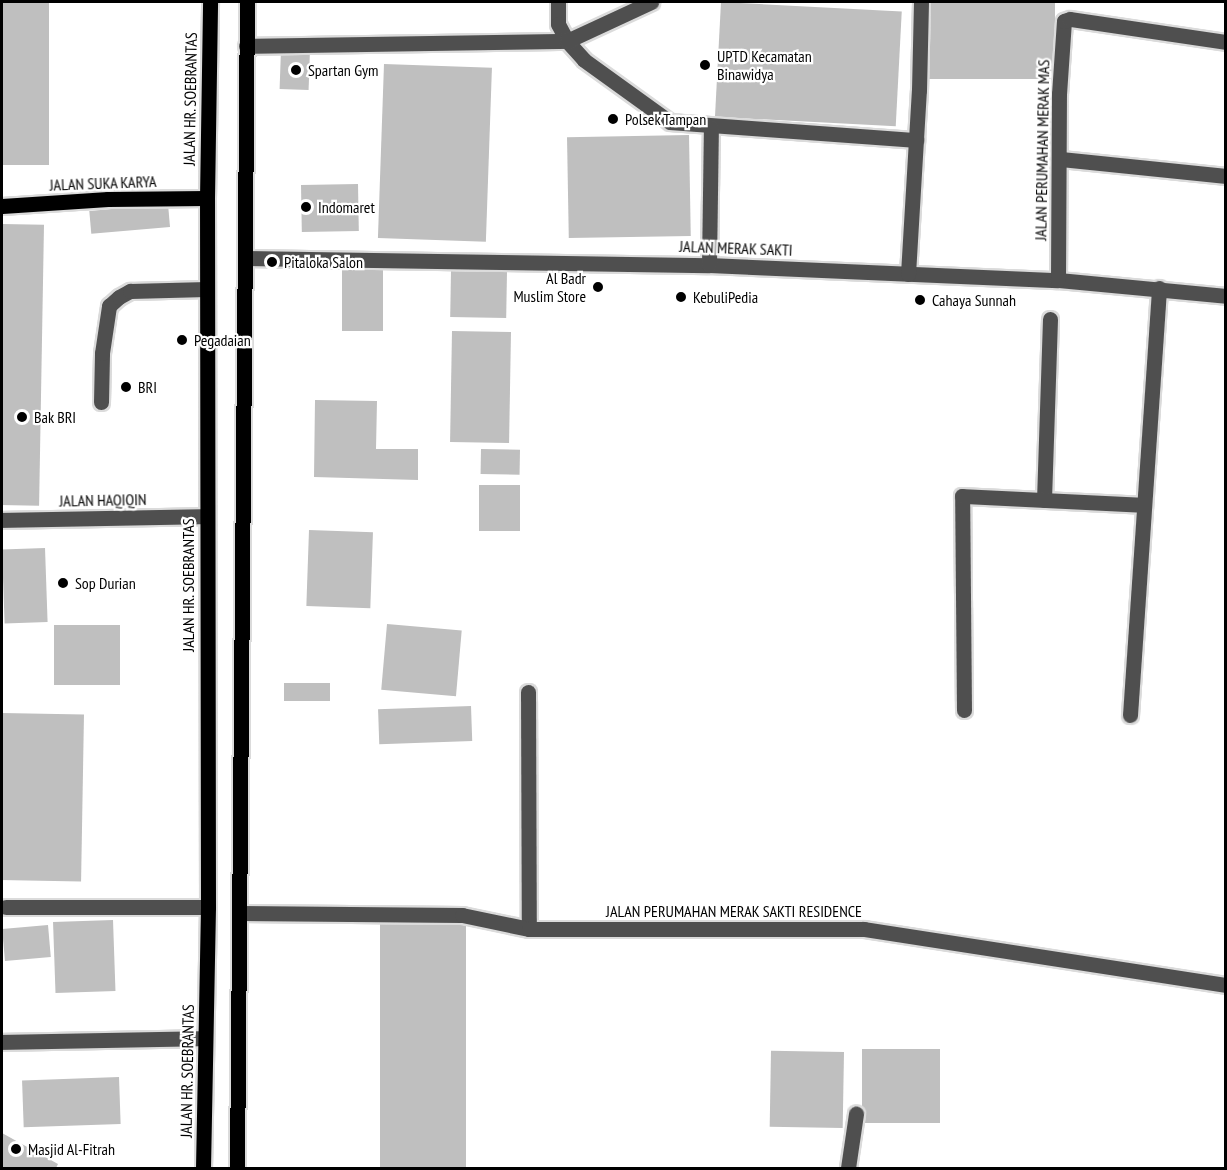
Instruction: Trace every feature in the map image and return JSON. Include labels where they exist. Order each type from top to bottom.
[{"type":"main road","name":"JALAN HR. SOEBRANTAS","points":[[203,1168],[208,907],[206,516],[210,2]]},
{"type":"main road","points":[[237,1168],[246,2]]},
{"type":"main road","name":"JALAN SUKA KARYA","points":[[2,206],[108,199],[207,198]]},
{"type":"street","points":[[558,2],[558,24],[567,40],[584,60],[670,122],[711,127],[916,140]]},
{"type":"street","points":[[246,46],[567,40],[651,2]]},
{"type":"street","points":[[908,274],[921,2]]},
{"type":"street","name":"JALAN PERUMAHAN MERAK MAS","points":[[1058,280],[1061,159],[1059,94],[1064,21],[1070,19],[1226,42]]},
{"type":"street","points":[[709,265],[711,127]]},
{"type":"street","points":[[1061,159],[1226,176]]},
{"type":"street","name":"JALAN MERAK SAKTI","points":[[245,258],[709,265],[1058,280],[1226,296]]},
{"type":"street","points":[[1130,715],[1160,288]]},
{"type":"street","points":[[101,402],[102,353],[109,306],[130,291],[207,289]]},
{"type":"street","points":[[1044,500],[1050,319]]},
{"type":"street","points":[[964,710],[962,496],[1144,505]]},
{"type":"street","name":"JALAN HAQIQIN","points":[[2,520],[206,516]]},
{"type":"street","points":[[528,692],[529,929]]},
{"type":"street","points":[[6,907],[208,907]]},
{"type":"street","name":"JALAN PERUMAHAN MERAK SAKTI RESIDENCE","points":[[239,913],[462,915],[529,929],[864,929],[1226,985]]},
{"type":"street","points":[[2,1042],[205,1038]]},
{"type":"street","points":[[848,1168],[856,1114]]},
{"type":"building","points":[[2,2],[49,2],[49,165],[2,165]]},
{"type":"building","points":[[721,2],[902,11],[896,126],[715,117]]},
{"type":"building","points":[[926,2],[1055,2],[1055,79],[926,79]]},
{"type":"building","name":"Spartan Gym","points":[[281,49],[310,50],[309,90],[280,89]]},
{"type":"building","points":[[384,64],[492,68],[486,242],[378,238]]},
{"type":"building","points":[[689,135],[691,236],[569,238],[567,137]]},
{"type":"building","points":[[358,184],[359,231],[302,232],[301,185]]},
{"type":"building","points":[[168,204],[170,227],[91,234],[89,211]]},
{"type":"building","points":[[2,224],[44,225],[39,506],[2,505]]},
{"type":"building","points":[[342,264],[383,264],[383,331],[342,331]]},
{"type":"building","points":[[451,271],[507,272],[506,318],[450,317]]},
{"type":"building","points":[[452,331],[511,332],[509,443],[450,442]]},
{"type":"building","points":[[315,400],[377,401],[376,449],[418,449],[418,480],[314,477]]},
{"type":"building","points":[[481,449],[520,450],[520,475],[481,474]]},
{"type":"building","points":[[479,485],[520,485],[520,531],[479,531]]},
{"type":"building","points":[[309,530],[373,532],[370,608],[306,606]]},
{"type":"building","points":[[45,548],[48,622],[5,623],[2,550]]},
{"type":"building","points":[[387,624],[462,631],[456,696],[381,690]]},
{"type":"building","points":[[54,625],[120,625],[120,685],[54,685]]},
{"type":"building","points":[[284,683],[330,683],[330,701],[284,701]]},
{"type":"building","points":[[471,706],[472,741],[379,744],[378,709]]},
{"type":"building","points":[[2,713],[84,714],[81,881],[2,880]]},
{"type":"building","points":[[113,920],[115,991],[56,993],[53,922]]},
{"type":"building","points":[[380,921],[466,921],[466,1168],[380,1168]]},
{"type":"building","points":[[48,925],[51,957],[5,961],[2,929]]},
{"type":"building","points":[[862,1049],[940,1049],[940,1123],[862,1123]]},
{"type":"building","points":[[771,1051],[844,1052],[843,1128],[770,1127]]},
{"type":"building","points":[[119,1077],[121,1124],[24,1127],[22,1080]]},
{"type":"building","name":"Masjid Al-Fitrah","points":[[2,1133],[58,1164],[56,1168],[2,1168]]},
{"type":"place","name":"UPTD Kecamatan Binawidya","points":[[705,65]]},
{"type":"place","name":"Spartan Gym","points":[[296,70]]},
{"type":"place","name":"Polsek Tampan","points":[[613,119]]},
{"type":"place","name":"Indomaret","points":[[306,207]]},
{"type":"place","name":"Pitaloka Salon","points":[[272,262]]},
{"type":"place","name":"Al Badr Muslim Store","points":[[598,287]]},
{"type":"place","name":"KebuliPedia","points":[[681,297]]},
{"type":"place","name":"Cahaya Sunnah","points":[[920,300]]},
{"type":"place","name":"Pegadaian","points":[[182,340]]},
{"type":"place","name":"BRI","points":[[126,387]]},
{"type":"place","name":"Bak BRI","points":[[22,417]]},
{"type":"place","name":"Sop Durian","points":[[63,583]]},
{"type":"place","name":"Masjid Al-Fitrah","points":[[16,1149]]}]
